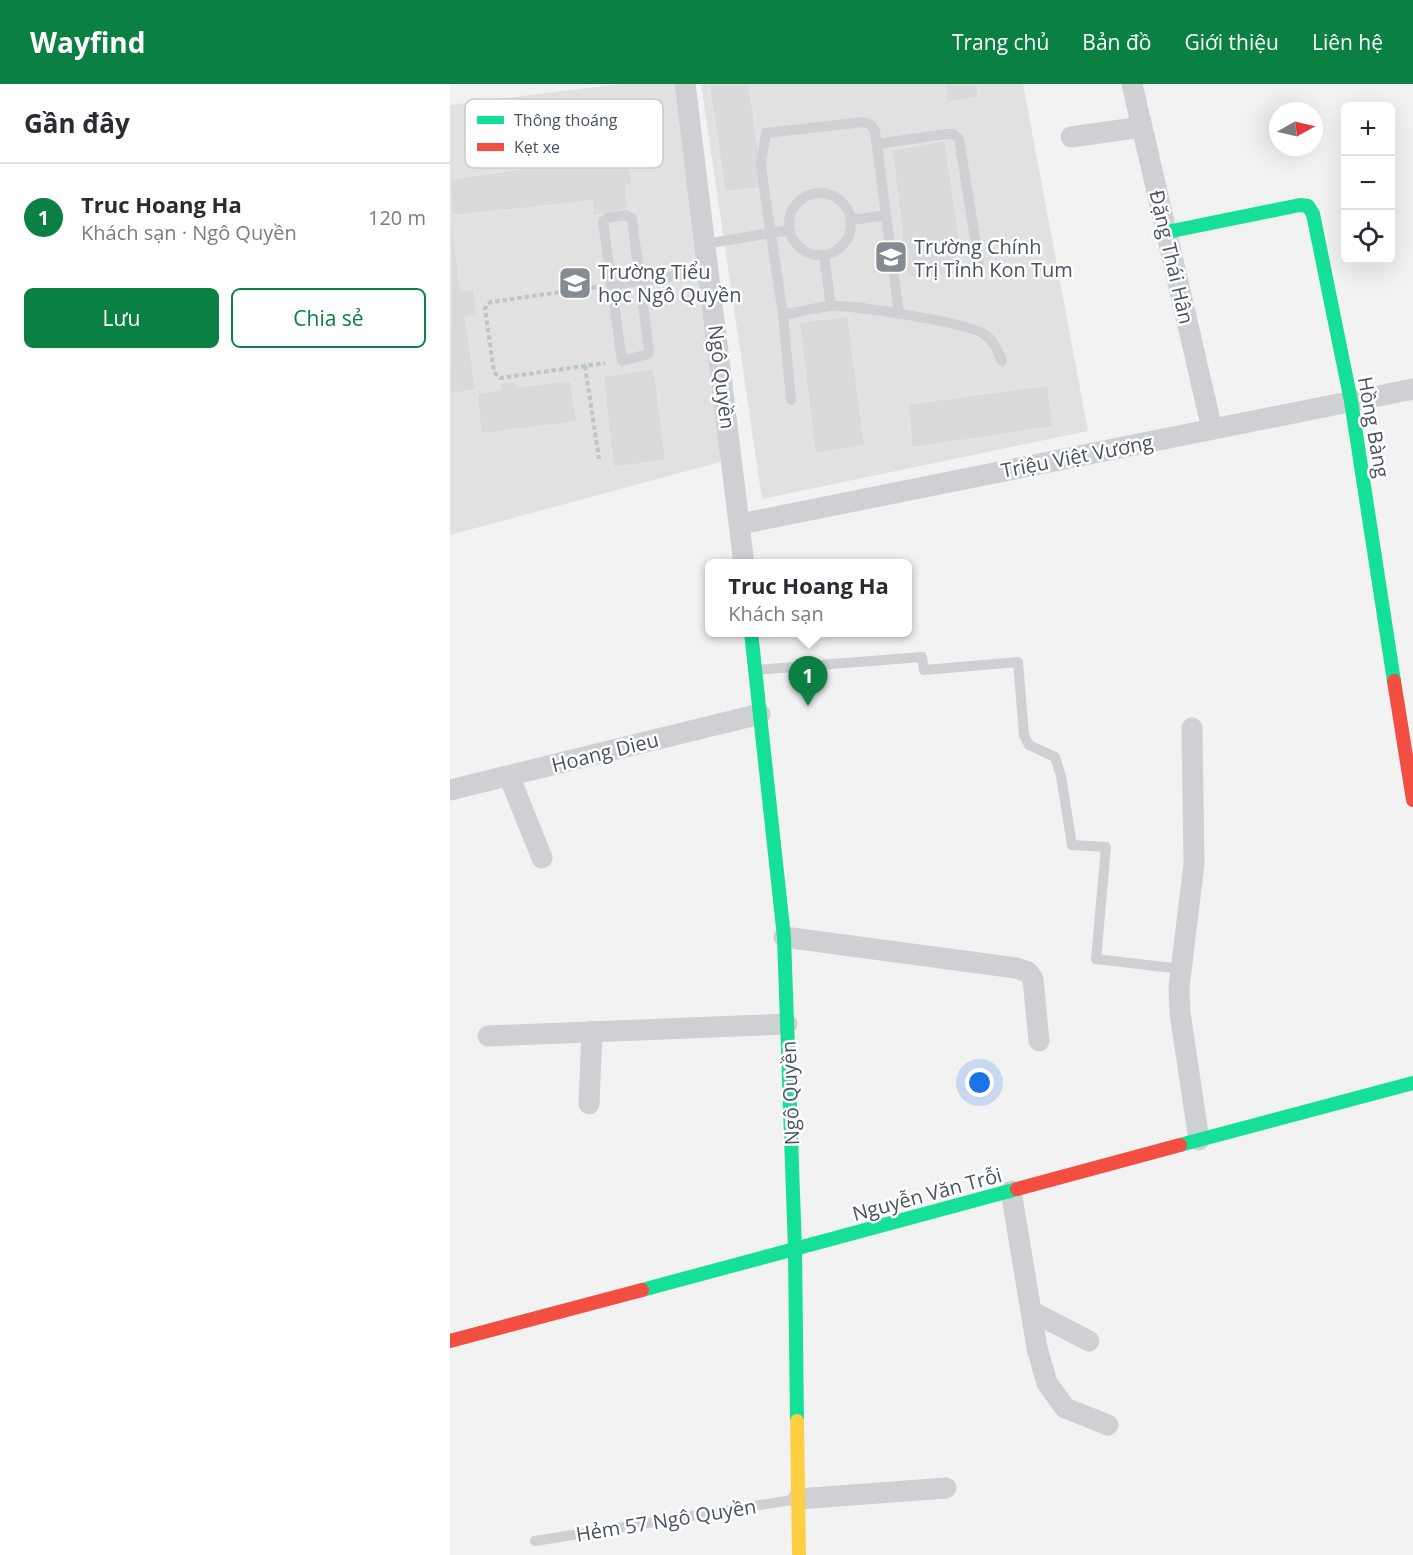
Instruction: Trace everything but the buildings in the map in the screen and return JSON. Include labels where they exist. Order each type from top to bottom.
[{"type":"street","name":"Ngô Quyền","points":[[685,84],[744,559]]},
{"type":"street","name":"Đặng Thái Hân","points":[[1132,84],[1212,429]]},
{"type":"street","points":[[1071,137],[1142,127]]},
{"type":"street","name":"Hồng Bàng","points":[[1167,232],[1300,205],[1308,206],[1313,214],[1351,401],[1413,800]]},
{"type":"street","name":"Triệu Việt Vương","points":[[740,524],[1413,389]]},
{"type":"street","name":"Ngô Quyền","points":[[751,637],[784,937],[795,1250],[799,1555]]},
{"type":"street","name":"Hoang Dieu","points":[[450,790],[760,714]]},
{"type":"street","points":[[1192,728],[1194,864],[1179,987],[1180,1013],[1199,1140]]},
{"type":"street","points":[[509,776],[542,858]]},
{"type":"street","points":[[784,937],[1016,968],[1028,972],[1033,979],[1039,1041]]},
{"type":"street","points":[[488,1036],[787,1024]]},
{"type":"street","points":[[588,1104],[592,1031]]},
{"type":"street","name":"Nguyễn Văn Trỗi","points":[[450,1341],[1413,1083]]},
{"type":"street","points":[[1011,1191],[1037,1348],[1047,1383],[1065,1408],[1108,1425]]},
{"type":"street","points":[[1031,1311],[1089,1341]]},
{"type":"street","points":[[798,1499],[946,1488]]},
{"type":"lane","points":[[791,400],[783,315],[761,163],[766,133],[864,122],[871,124],[875,131],[877,144],[899,314]]},
{"type":"lane","points":[[877,144],[946,134],[953,134],[959,139],[980,269]]},
{"type":"lane","points":[[815,193],[828,193],[839,199],[848,208],[852,220],[845,244],[836,252],[824,256],[812,255],[801,250],[793,241],[789,230],[789,218],[794,206],[804,197],[815,193]]},
{"type":"lane","points":[[626,215],[632,219],[650,351],[648,354],[622,361],[612,285],[603,222],[607,218],[626,215]]},
{"type":"lane","points":[[852,220],[886,215]]},
{"type":"lane","points":[[705,244],[789,230]]},
{"type":"lane","points":[[824,256],[831,306]]},
{"type":"lane","points":[[612,285],[708,271]]},
{"type":"lane","points":[[783,315],[831,306],[899,314],[967,326],[984,333],[994,344],[1002,361]]},
{"type":"lane","points":[[755,670],[922,657],[924,670],[1018,662],[1024,735],[1029,745],[1055,757],[1061,776],[1072,845],[1106,847],[1096,959],[1181,969]]},
{"type":"lane","name":"Hẻm 57 Ngô Quyền","points":[[535,1541],[798,1499]]},
{"type":"path","points":[[612,285],[491,302],[485,309],[494,372],[500,378],[622,361]]},
{"type":"path","points":[[585,366],[598,459]]},
{"type":"shaded area","name":"Trường Tiểu học Ngô Quyền","points":[[619,84],[674,84],[724,461],[450,535],[450,105],[465,103],[465,168],[663,168],[663,99],[498,99]]},
{"type":"shaded area","name":"Trường Chính Trị Tỉnh Kon Tum","points":[[701,84],[1023,84],[1088,431],[762,499]]},
{"type":"traffic: fast","points":[[1167,232],[1300,205],[1308,206],[1313,214],[1351,401],[1394,681]]},
{"type":"traffic: fast","points":[[752,637],[784,937],[795,1250],[797,1421]]},
{"type":"traffic: fast","points":[[1180,1145],[1413,1083]]},
{"type":"traffic: fast","points":[[642,1290],[1017,1189]]},
{"type":"traffic: slow","points":[[797,1421],[799,1555]]},
{"type":"traffic: jam","points":[[1394,681],[1413,800]]},
{"type":"traffic: jam","points":[[1017,1189],[1180,1145]]},
{"type":"traffic: jam","points":[[450,1341],[642,1290]]},
{"type":"place","name":"Trường Chính Trị Tỉnh Kon Tum","points":[[891,257]]},
{"type":"place","name":"Trường Tiểu học Ngô Quyền","points":[[575,283]]},
{"type":"place","name":"Truc Hoang Ha","points":[[808,706]]}]
